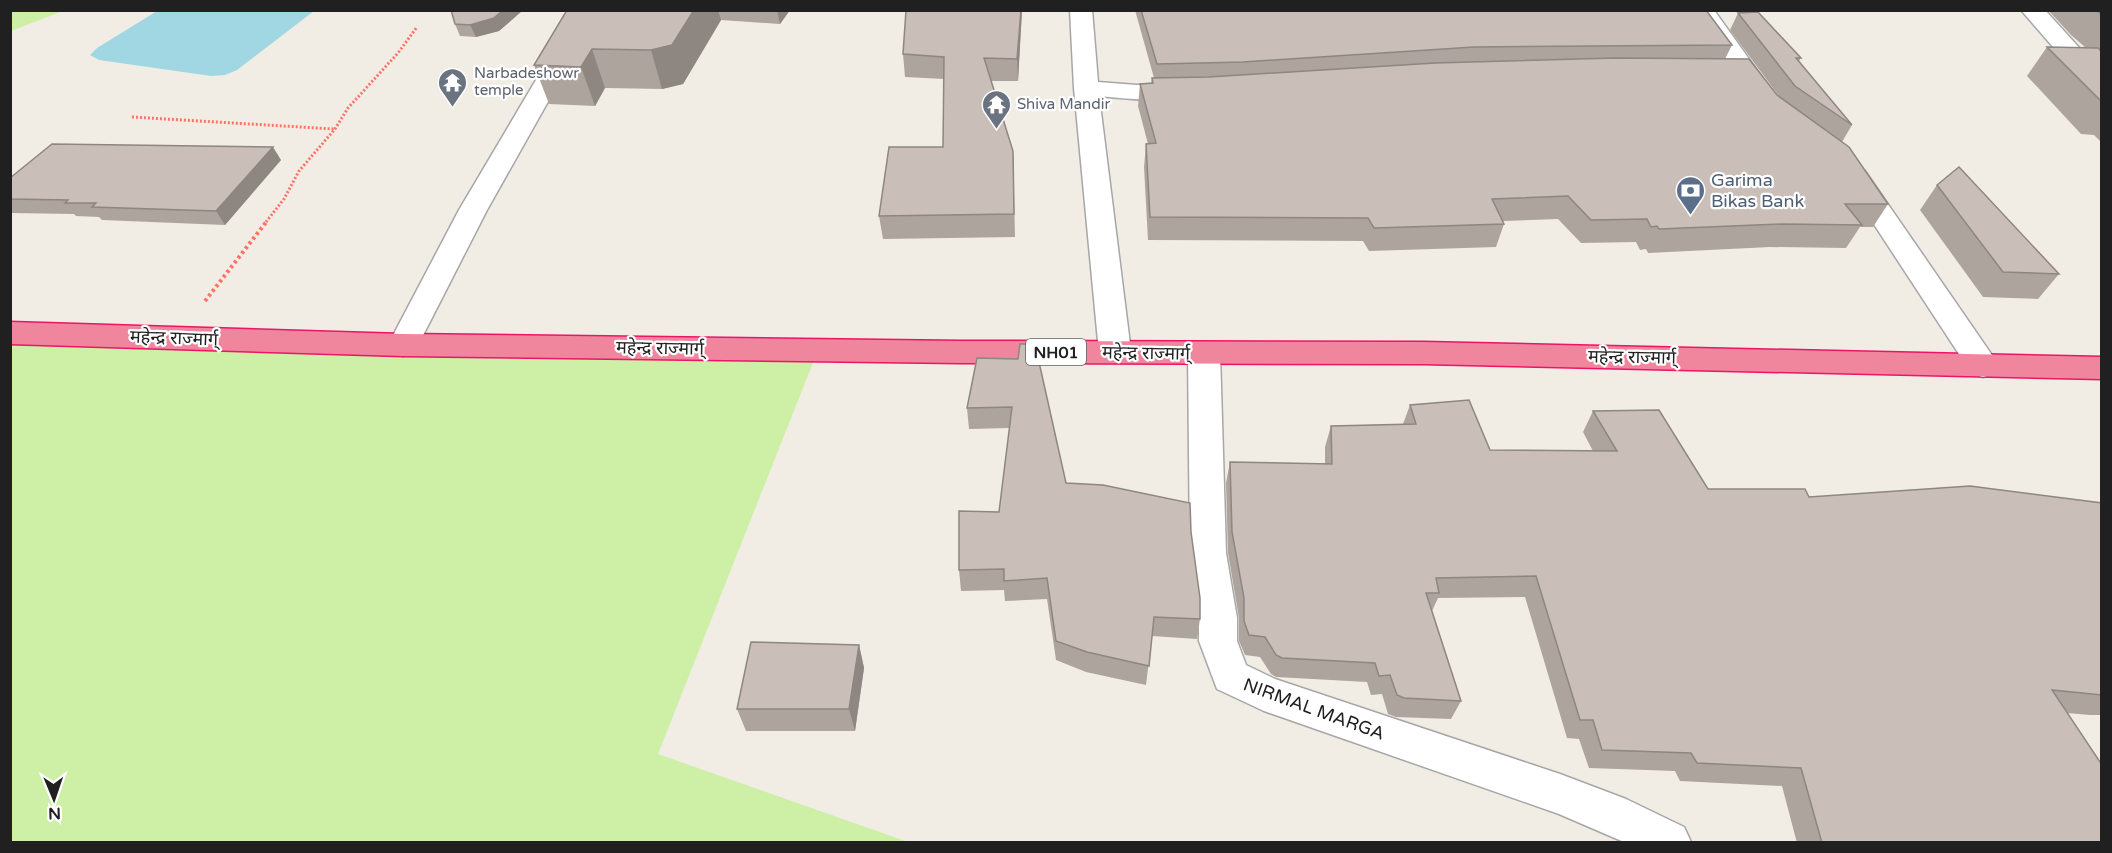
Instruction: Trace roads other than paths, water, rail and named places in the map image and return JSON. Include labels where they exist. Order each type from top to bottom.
[{"type":"highway","name":"महेन्द्र राज्मार्ग्","points":[[10,333],[403,345],[1435,354],[2102,368]]},
{"type":"street","points":[[403,345],[478,200],[576,31],[595,10]]},
{"type":"street","points":[[1081,10],[1086,88],[1115,352]]},
{"type":"street","points":[[1703,10],[1734,72],[1775,111]]},
{"type":"street","points":[[2032,10],[2102,88]]},
{"type":"street","points":[[1086,88],[1137,92],[1203,90]]},
{"type":"street","points":[[1839,157],[1847,163],[1983,366]]},
{"type":"street","name":"NIRMAL MARGA","points":[[1204,353],[1208,553],[1218,618],[1218,641],[1231,677],[1264,693],[1560,794],[1611,814],[1669,843]]},
{"type":"water","points":[[157,11],[314,11],[237,70],[225,75],[211,76],[99,60],[90,55],[97,48]]},
{"type":"place","name":"Narbadeshowr temple","points":[[453,108]]},
{"type":"place","name":"Shiva Mandir","points":[[996,130]]},
{"type":"place","name":"Garima Bikas Bank","points":[[1690,216]]}]
